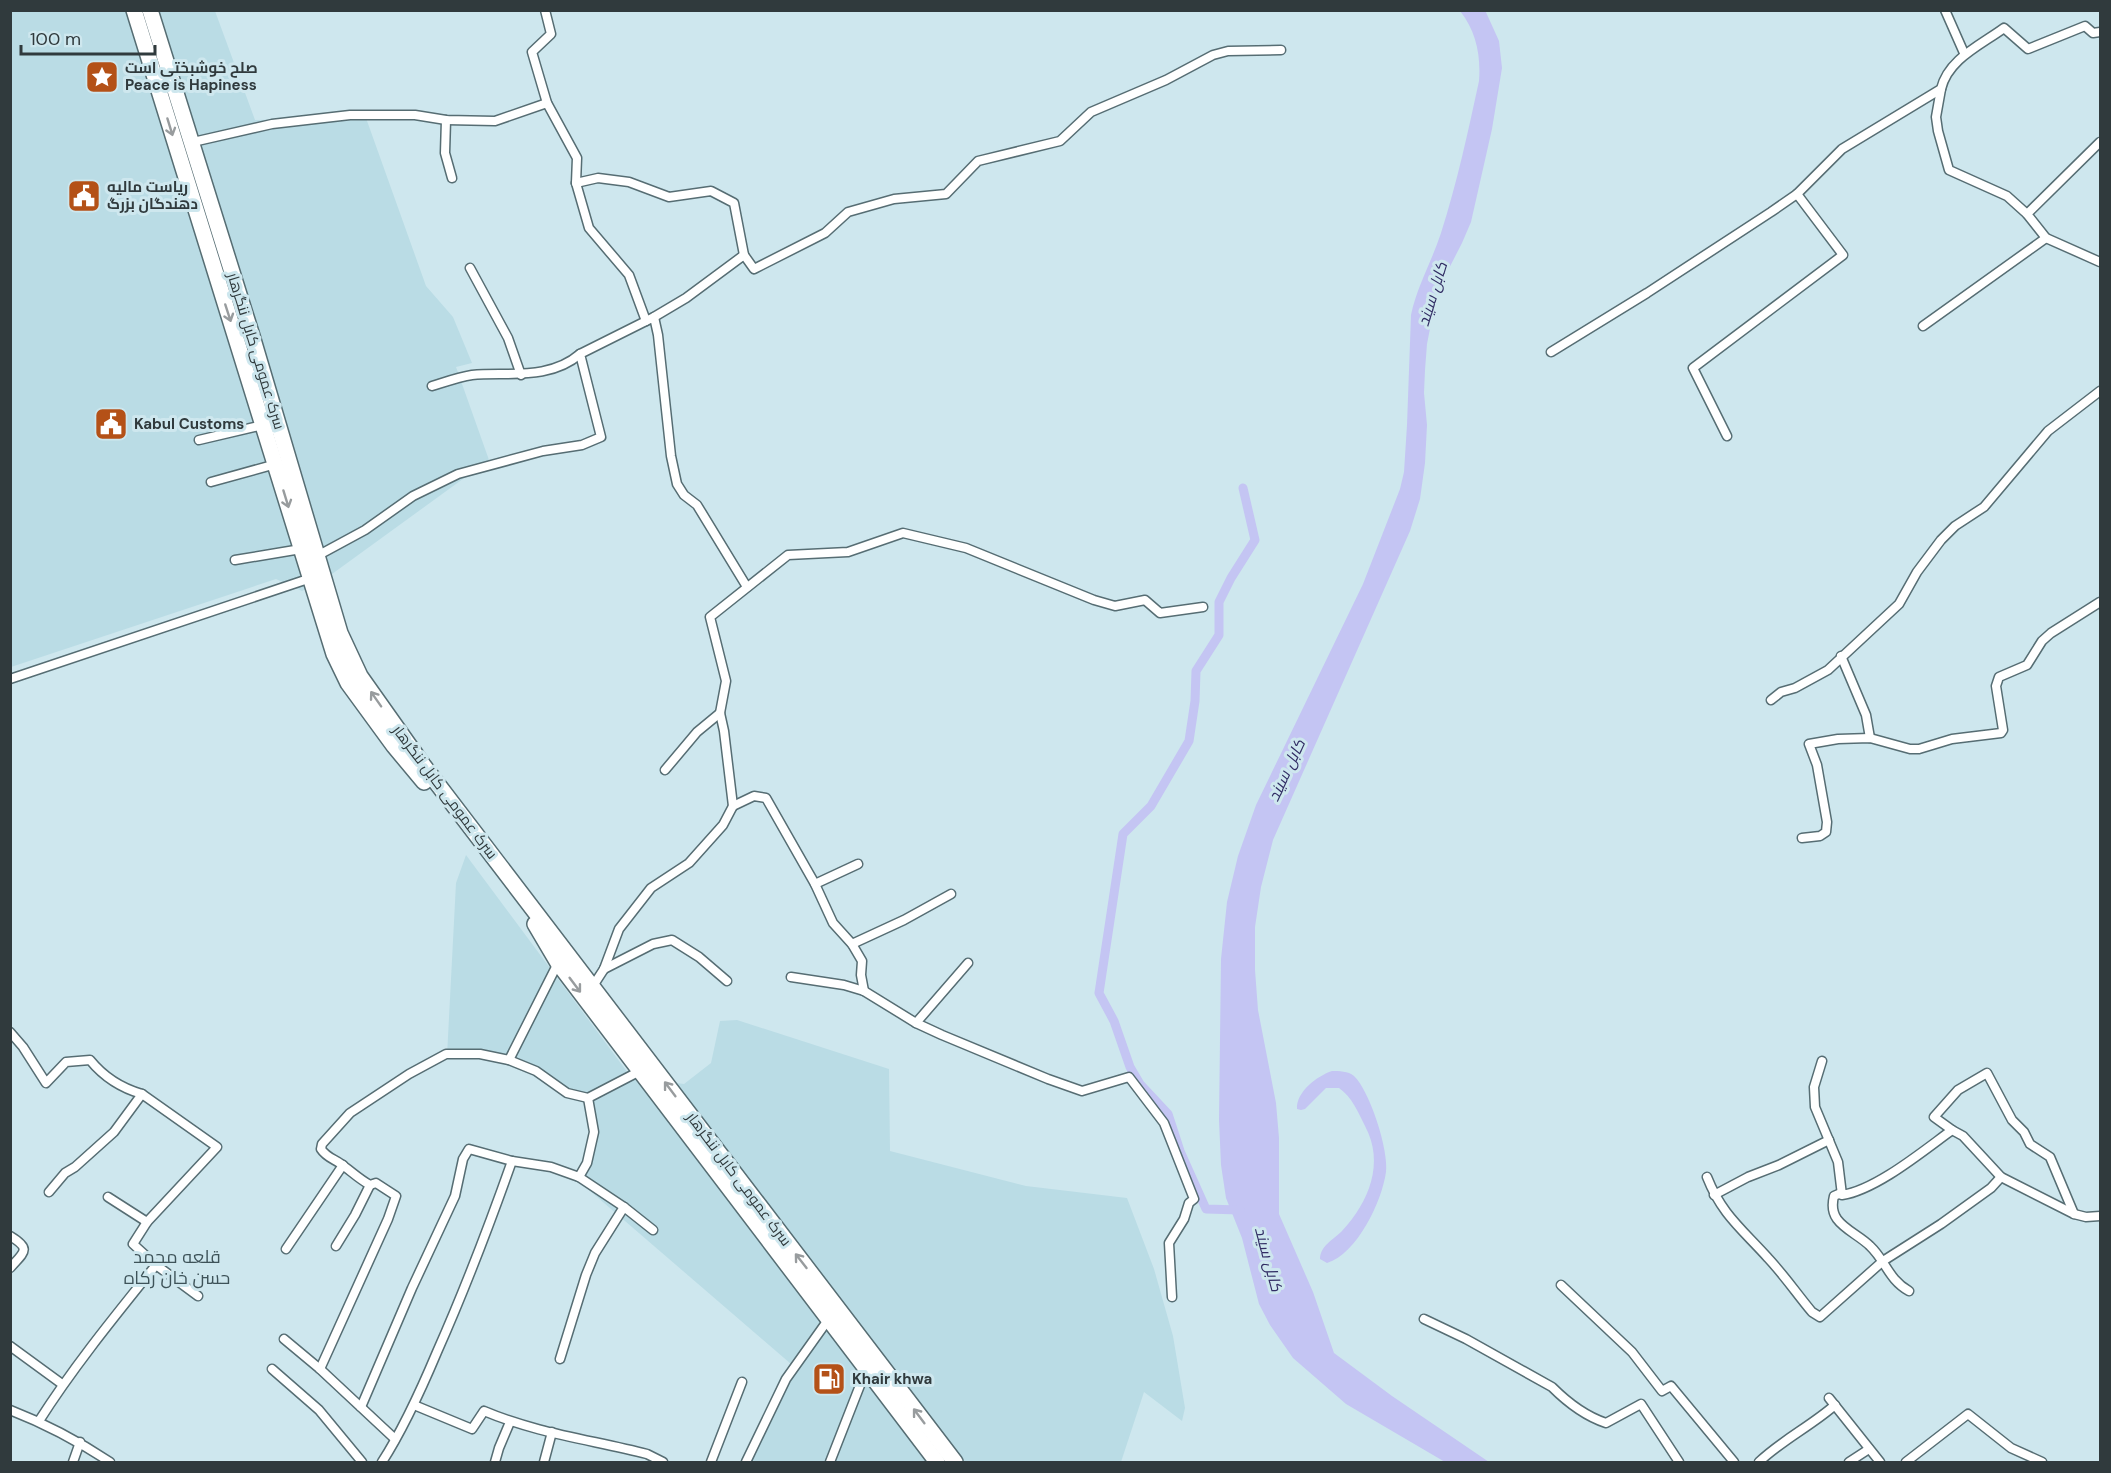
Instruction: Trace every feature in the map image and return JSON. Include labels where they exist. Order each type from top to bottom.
[{"type":"highway","name":"سرک عمومی کابل ننگرهار","points":[[134,10],[302,549],[360,676],[423,765],[955,1462]]},
{"type":"highway","name":"سرک عمومی کابل ننگرهار","points":[[150,10],[193,142],[317,555],[316,576],[334,654],[348,683],[394,746],[433,792],[539,929],[558,963],[937,1462]]},
{"type":"street","points":[[545,10],[551,34],[532,52],[547,102],[577,158],[576,183],[589,228],[629,275],[658,335],[671,456],[677,484],[684,495],[697,505],[747,587]]},
{"type":"street","points":[[1945,10],[1964,53]]},
{"type":"street","points":[[2100,32],[2093,33],[2085,26],[2028,49],[2004,28],[1973,50],[1964,53],[1943,79],[1936,117],[1949,170],[2007,196],[2027,214],[2046,238],[2100,262]]},
{"type":"street","points":[[576,183],[598,178],[629,182],[669,197],[711,191],[734,202],[744,255],[754,269],[825,233],[848,212],[894,199],[946,194],[978,161],[1060,141],[1091,112],[1166,80],[1213,56],[1228,51],[1281,50]]},
{"type":"street","points":[[1551,352],[1647,293],[1797,194],[1842,149],[1941,89]]},
{"type":"street","points":[[193,142],[272,124],[350,115],[415,115],[446,120],[495,121],[547,102]]},
{"type":"street","points":[[446,120],[445,153],[452,178]]},
{"type":"street","points":[[2027,214],[2100,142]]},
{"type":"street","points":[[1727,436],[1693,368],[1843,255],[1797,194]]},
{"type":"street","points":[[1923,326],[2046,238]]},
{"type":"street","points":[[432,386],[471,375],[521,375],[568,364],[580,354],[686,298],[744,255]]},
{"type":"street","points":[[470,268],[508,338],[521,375]]},
{"type":"street","points":[[317,555],[365,530],[413,496],[458,474],[543,451],[582,445],[601,437],[580,354]]},
{"type":"street","points":[[1771,700],[1780,692],[1795,688],[1828,670],[1899,603],[1917,572],[1941,540],[1955,526],[1984,507],[2048,431],[2100,391]]},
{"type":"street","points":[[200,440],[263,425]]},
{"type":"street","points":[[212,482],[276,464]]},
{"type":"street","points":[[733,806],[720,713],[726,681],[710,617],[788,555],[848,552],[903,533],[966,548],[1094,600],[1115,606],[1145,600],[1161,613],[1203,607]]},
{"type":"street","points":[[235,560],[302,549]]},
{"type":"street","points":[[10,679],[316,576]]},
{"type":"street","points":[[1802,838],[1820,836],[1826,832],[1827,822],[1817,765],[1809,744],[1838,739],[1870,738],[1910,750],[1952,739],[2001,733],[2003,730],[1996,686],[1999,677],[2026,665],[2042,641],[2051,633],[2100,602]]},
{"type":"street","points":[[1841,656],[1866,715],[1870,738]]},
{"type":"street","points":[[665,770],[697,732],[720,713]]},
{"type":"street","points":[[593,986],[604,969],[619,930],[651,888],[689,863],[723,825],[733,806],[754,795],[766,798],[815,884],[833,924],[852,944],[862,961],[861,975],[864,991]]},
{"type":"street","points":[[815,884],[858,864]]},
{"type":"street","points":[[852,944],[904,920],[951,894]]},
{"type":"street","points":[[604,969],[653,944],[672,940],[699,957],[727,981]]},
{"type":"street","points":[[509,1060],[558,963]]},
{"type":"street","points":[[916,1023],[968,963]]},
{"type":"street","points":[[791,976],[864,991],[916,1023],[1082,1091],[1129,1077],[1164,1123],[1194,1198],[1189,1203],[1184,1219],[1168,1243],[1172,1297]]},
{"type":"street","points":[[10,1032],[23,1047],[46,1083],[66,1062],[90,1060],[100,1072],[128,1090],[142,1094],[217,1147],[147,1222],[133,1244],[198,1296]]},
{"type":"street","points":[[320,1369],[388,1219],[396,1196],[376,1183],[370,1185],[360,1180],[325,1155],[321,1149],[322,1144],[350,1113],[409,1074],[446,1054],[480,1054],[509,1060],[537,1071],[567,1093],[588,1098],[640,1071]]},
{"type":"street","points":[[1822,1061],[1814,1087],[1815,1107],[1838,1162],[1841,1193]]},
{"type":"street","points":[[2074,1214],[2050,1157],[2030,1144],[2024,1132],[2012,1120],[1987,1073],[1959,1090],[1934,1117],[1964,1136],[2001,1177],[2074,1214],[2086,1218],[2100,1216]]},
{"type":"street","points":[[49,1192],[65,1173],[75,1167],[114,1132],[142,1094]]},
{"type":"street","points":[[579,1177],[587,1162],[594,1132],[588,1098]]},
{"type":"street","points":[[1841,1193],[1845,1196],[1867,1187],[1952,1130]]},
{"type":"street","points":[[1714,1195],[1829,1140]]},
{"type":"street","points":[[361,1407],[412,1288],[455,1196],[463,1159],[469,1149],[512,1161],[551,1167],[579,1177],[624,1207],[652,1230]]},
{"type":"street","points":[[382,1462],[414,1405],[480,1252],[512,1161]]},
{"type":"street","points":[[286,1249],[342,1165]]},
{"type":"street","points":[[1707,1177],[1724,1211],[1766,1256],[1817,1317],[1823,1316],[1883,1260],[1941,1224],[1991,1188],[2001,1177]]},
{"type":"street","points":[[336,1246],[370,1185]]},
{"type":"street","points":[[1841,1193],[1834,1196],[1832,1209],[1836,1218],[1869,1245],[1883,1260],[1891,1276],[1909,1291]]},
{"type":"street","points":[[108,1197],[147,1222]]},
{"type":"street","points":[[560,1359],[586,1275],[595,1254],[624,1207]]},
{"type":"street","points":[[10,1236],[23,1243],[25,1247],[24,1252],[10,1268]]},
{"type":"street","points":[[39,1421],[62,1384],[156,1264]]},
{"type":"street","points":[[1561,1285],[1632,1352],[1662,1391],[1671,1386],[1734,1462]]},
{"type":"street","points":[[1424,1319],[1466,1338],[1552,1387],[1590,1418],[1606,1423],[1641,1404],[1679,1462]]},
{"type":"street","points":[[746,1462],[786,1378],[828,1320]]},
{"type":"street","points":[[284,1339],[320,1369],[395,1439]]},
{"type":"street","points":[[10,1346],[62,1384]]},
{"type":"street","points":[[272,1369],[319,1410],[362,1462]]},
{"type":"street","points":[[830,1462],[866,1370]]},
{"type":"street","points":[[711,1462],[741,1382]]},
{"type":"street","points":[[1758,1462],[1780,1444],[1817,1420],[1832,1401],[1880,1462]]},
{"type":"street","points":[[414,1405],[472,1429],[484,1411],[510,1422],[647,1454],[663,1462]]},
{"type":"street","points":[[10,1410],[39,1421],[80,1442],[110,1462]]},
{"type":"street","points":[[1906,1462],[1968,1414],[2011,1448],[2042,1462]]},
{"type":"street","points":[[495,1462],[510,1422]]},
{"type":"street","points":[[544,1462],[552,1432]]},
{"type":"street","points":[[73,1462],[80,1442]]},
{"type":"street","points":[[1849,1462],[1869,1449]]},
{"type":"shaded area","points":[[10,11],[215,11],[255,120],[366,118],[426,286],[453,317],[472,363],[456,367],[489,460],[321,582],[302,591],[276,579],[11,667]]},
{"type":"shaded area","points":[[466,855],[631,1077],[684,1084],[711,1063],[720,1021],[737,1020],[889,1069],[890,1151],[1026,1186],[1127,1198],[1154,1269],[1173,1336],[1185,1408],[1182,1421],[1144,1392],[1121,1462],[749,1462],[791,1364],[582,1184],[597,1131],[586,1099],[509,1060],[447,1056],[456,883]]},
{"type":"water","name":"کابل سيند","points":[[1485,10],[1499,41],[1502,68],[1492,129],[1471,222],[1440,286],[1427,344],[1424,393],[1427,425],[1420,499],[1410,531],[1273,840],[1261,887],[1255,927],[1258,1010],[1276,1103],[1279,1138],[1279,1214],[1313,1292],[1334,1353],[1392,1396],[1489,1462],[1445,1462],[1346,1404],[1293,1358],[1270,1325],[1259,1304],[1242,1238],[1226,1198],[1221,1165],[1219,1120],[1221,959],[1227,902],[1238,856],[1256,805],[1363,584],[1400,489],[1404,472],[1407,425],[1411,315],[1447,214],[1479,81],[1479,62],[1474,35],[1460,11]]},
{"type":"water","points":[[1332,1071],[1352,1074],[1366,1094],[1385,1150],[1386,1172],[1379,1197],[1358,1238],[1338,1258],[1327,1263],[1320,1259],[1322,1250],[1352,1220],[1360,1208],[1374,1168],[1371,1140],[1365,1126],[1351,1100],[1339,1088],[1326,1088],[1305,1109],[1297,1109],[1300,1097],[1308,1086]]},
{"type":"waterway","points":[[1240,1210],[1206,1209],[1180,1151],[1168,1114],[1140,1084],[1130,1067],[1114,1021],[1099,993],[1123,834],[1151,806],[1189,741],[1195,701],[1196,671],[1219,635],[1219,602],[1255,540],[1243,488]]},
{"type":"place","name":"صلح خوشبختی است Peace is Hapiness","points":[[102,77]]},
{"type":"place","name":"ریاست مالیه دهندگان بزرگ","points":[[84,196]]},
{"type":"place","name":"Kabul Customs","points":[[111,424]]},
{"type":"place","name":"Khair khwa","points":[[829,1379]]},
{"type":"district","name":"قلعه محمد حسن خان رکاه","points":[[177,1267]]}]
